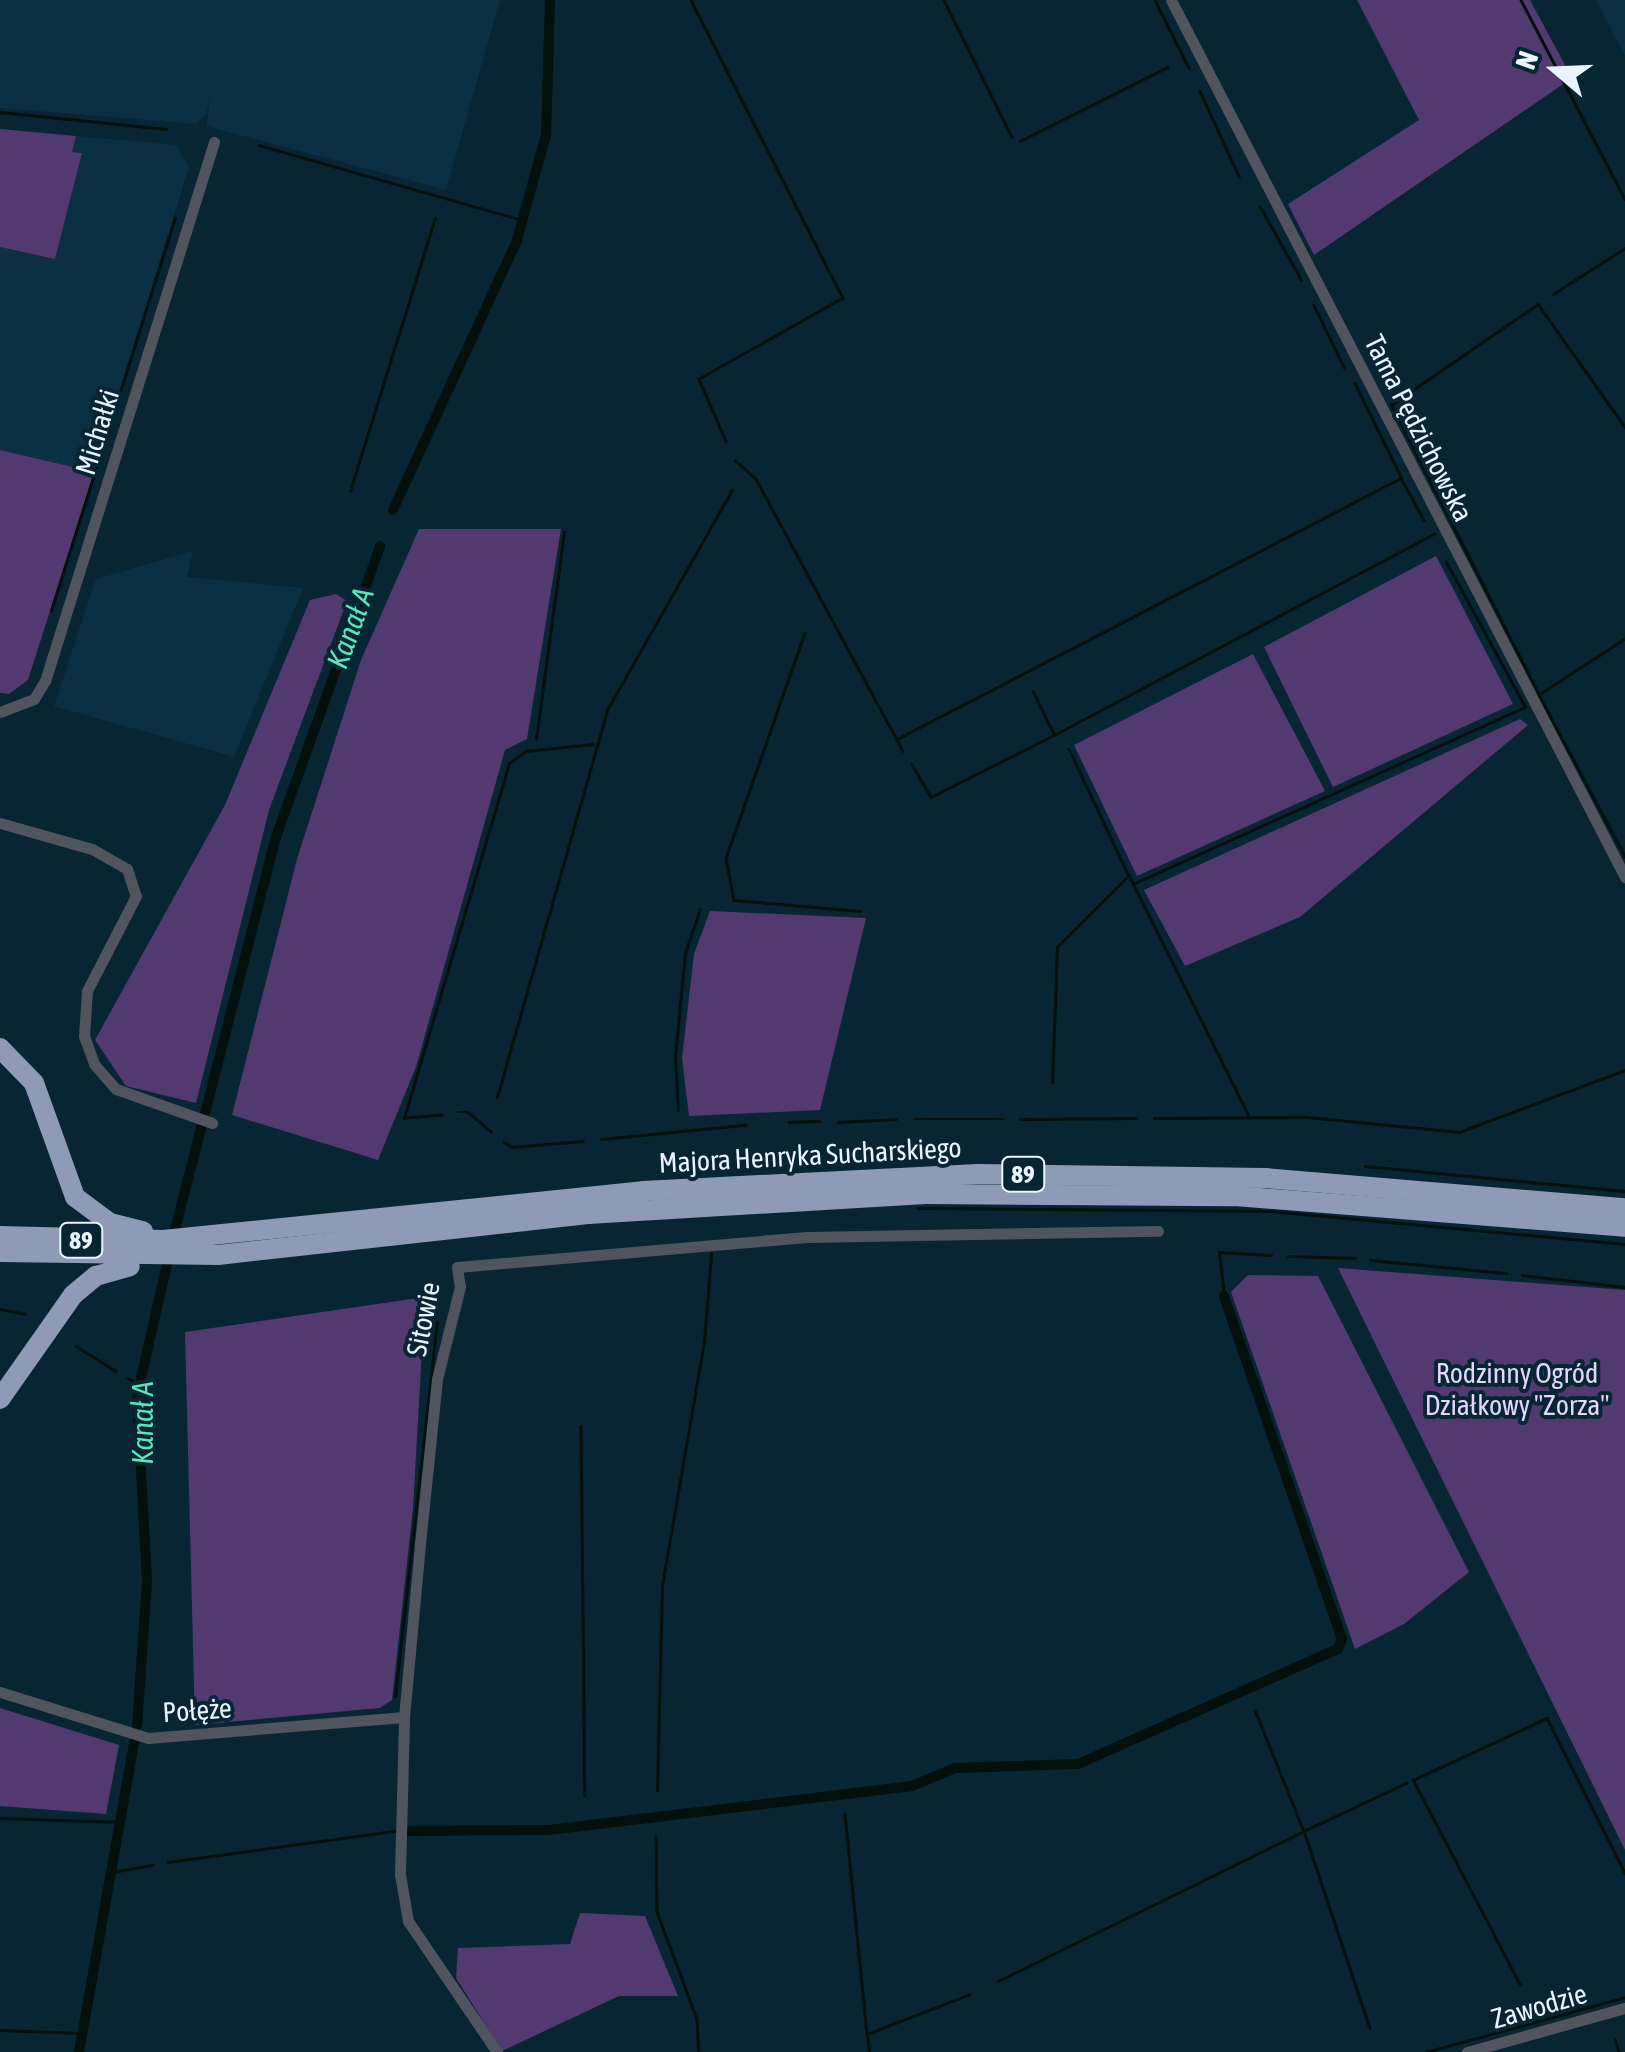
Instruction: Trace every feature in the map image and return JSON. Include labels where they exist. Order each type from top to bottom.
[{"type":"highway","points":[[0,1048],[34,1083],[75,1197],[110,1223],[159,1249]]},
{"type":"highway","name":"Majora Henryka Sucharskiego","points":[[221,1246],[643,1191],[978,1174],[1300,1180],[1625,1208]]},
{"type":"highway","name":"Majora Henryka Sucharskiego","points":[[0,1252],[221,1246],[588,1214],[925,1194],[1235,1196],[1625,1227]]},
{"type":"highway","name":"Majora Henryka Sucharskiego","points":[[0,1236],[159,1249]]},
{"type":"highway","points":[[0,1399],[79,1289],[107,1271],[159,1249]]},
{"type":"street","name":"Tama Pędzichowska","points":[[1171,0],[1625,877]]},
{"type":"street","name":"Michałki","points":[[0,712],[34,698],[46,681],[214,142]]},
{"type":"street","points":[[0,822],[92,850],[127,870],[136,896],[86,991],[84,1036],[94,1064],[116,1088],[212,1123]]},
{"type":"street","name":"Sitowie","points":[[497,2052],[408,1920],[400,1874],[404,1718],[432,1414],[460,1287],[457,1267],[807,1236],[1158,1230]]},
{"type":"street","name":"Połęże","points":[[0,1692],[159,1738],[404,1718]]},
{"type":"street","name":"Zawodzie","points":[[1467,2052],[1625,2008]]},
{"type":"shaded area","points":[[0,0],[500,0],[446,190],[206,126],[212,91],[206,115],[196,124],[0,108]]},
{"type":"shaded area","points":[[1596,0],[1625,0],[1625,56]]},
{"type":"shaded area","points":[[76,136],[176,145],[189,167],[94,472],[0,450],[0,247],[55,259],[82,153],[72,152]]},
{"type":"shaded area","points":[[193,551],[187,577],[303,588],[234,757],[54,706],[96,579]]},
{"type":"green space","points":[[1357,0],[1530,0],[1572,78],[1314,255],[1288,204],[1419,120]]},
{"type":"green space","points":[[0,129],[76,136],[72,152],[82,153],[55,259],[0,247]]},
{"type":"green space","points":[[0,450],[94,472],[28,680],[9,694],[0,693]]},
{"type":"green space","points":[[419,529],[561,529],[527,739],[505,750],[416,1067],[378,1160],[232,1115],[297,859],[361,660]]},
{"type":"green space","points":[[1436,556],[1513,704],[1333,787],[1264,647]]},
{"type":"green space","points":[[336,594],[347,601],[269,810],[196,1103],[126,1086],[95,1040],[225,805],[310,600]]},
{"type":"green space","points":[[1253,654],[1325,791],[1137,876],[1074,745]]},
{"type":"green space","points":[[1520,719],[1528,725],[1300,917],[1185,966],[1144,890]]},
{"type":"green space","points":[[710,911],[866,918],[820,1110],[689,1116],[682,1058],[694,954]]},
{"type":"green space","name":"Rodzinny Ogród Działkowy \"Zorza\"","points":[[1338,1268],[1625,1290],[1625,1850]]},
{"type":"green space","points":[[1248,1275],[1318,1276],[1469,1572],[1404,1624],[1355,1649],[1231,1292]]},
{"type":"green space","points":[[425,1297],[413,1508],[392,1700],[380,1708],[195,1725],[185,1332]]},
{"type":"green space","points":[[0,1708],[119,1745],[106,1814],[0,1806]]},
{"type":"green space","points":[[580,1913],[645,1916],[678,1996],[619,1996],[502,2051],[456,1978],[458,1948],[570,1944]]},
{"type":"waterway","name":"Kanał A","points":[[393,510],[517,240],[546,135],[550,0]]},
{"type":"waterway","points":[[691,0],[843,298],[699,379],[726,441]]},
{"type":"waterway","points":[[944,0],[1012,137]]},
{"type":"waterway","points":[[1155,0],[1189,68]]},
{"type":"waterway","points":[[1521,0],[1625,199]]},
{"type":"waterway","points":[[1020,141],[1168,67]]},
{"type":"waterway","points":[[1200,91],[1239,176]]},
{"type":"waterway","points":[[0,112],[166,129]]},
{"type":"waterway","points":[[259,145],[522,220]]},
{"type":"waterway","points":[[1260,206],[1301,279]]},
{"type":"waterway","points":[[51,611],[175,218]]},
{"type":"waterway","points":[[350,491],[435,218]]},
{"type":"waterway","points":[[1553,294],[1625,248]]},
{"type":"waterway","points":[[1539,695],[1391,405],[1538,304],[1625,427]]},
{"type":"waterway","points":[[1314,305],[1344,367]]},
{"type":"waterway","points":[[897,739],[1401,478],[1355,384]]},
{"type":"waterway","points":[[735,460],[756,479],[903,751]]},
{"type":"waterway","points":[[1401,478],[1424,520]]},
{"type":"waterway","points":[[497,1097],[607,710],[732,490]]},
{"type":"waterway","points":[[536,739],[564,532]]},
{"type":"waterway","points":[[1054,735],[1434,534]]},
{"type":"waterway","name":"Kanał A","points":[[205,1113],[276,837],[380,546]]},
{"type":"waterway","points":[[1133,884],[1525,707],[1446,562]]},
{"type":"waterway","points":[[805,633],[726,858],[734,900],[861,911]]},
{"type":"waterway","points":[[1625,639],[1539,695],[1625,856]]},
{"type":"waterway","points":[[912,764],[931,797],[1054,735],[1033,692]]},
{"type":"waterway","points":[[442,1115],[404,1118],[509,763],[526,751],[593,744]]},
{"type":"waterway","points":[[1069,749],[1128,874]]},
{"type":"waterway","points":[[1052,1083],[1057,947],[1129,875],[1248,1114]]},
{"type":"waterway","points":[[678,1111],[675,1057],[685,953],[700,909]]},
{"type":"waterway","points":[[1154,1118],[1307,1117],[1459,1132],[1625,1070]]},
{"type":"waterway","points":[[458,1112],[468,1112],[491,1131]]},
{"type":"waterway","points":[[1020,1119],[1136,1118]]},
{"type":"waterway","points":[[838,1122],[896,1119]]},
{"type":"waterway","points":[[914,1119],[1003,1119]]},
{"type":"waterway","points":[[789,1122],[820,1121]]},
{"type":"waterway","points":[[601,1139],[745,1125]]},
{"type":"waterway","name":"Kanał A","points":[[173,1238],[201,1128]]},
{"type":"waterway","points":[[504,1142],[512,1147],[583,1141]]},
{"type":"waterway","points":[[1365,1166],[1625,1191]]},
{"type":"waterway","points":[[918,1208],[1270,1211],[1625,1244]]},
{"type":"waterway","points":[[1224,1296],[1219,1252],[1271,1255]]},
{"type":"waterway","points":[[657,1791],[662,1585],[704,1343],[711,1254]]},
{"type":"waterway","name":"Kanał A","points":[[137,1725],[147,1581],[137,1396],[169,1255]]},
{"type":"waterway","points":[[1288,1256],[1355,1258]]},
{"type":"waterway","points":[[1370,1260],[1506,1273]]},
{"type":"waterway","points":[[1522,1275],[1625,1287]]},
{"type":"waterway","points":[[406,1831],[549,1830],[912,1786],[955,1768],[1078,1764],[1338,1649],[1342,1639],[1224,1296]]},
{"type":"waterway","points":[[0,1309],[25,1314]]},
{"type":"waterway","points":[[395,1696],[437,1322]]},
{"type":"waterway","points":[[76,1346],[116,1371]]},
{"type":"waterway","points":[[128,1378],[137,1383]]},
{"type":"waterway","points":[[581,1426],[585,1796]]},
{"type":"waterway","points":[[1255,1710],[1304,1831],[1406,1783]]},
{"type":"waterway","points":[[1520,1985],[1413,1780],[1547,1718],[1625,1873]]},
{"type":"waterway","name":"Kanał A","points":[[79,2052],[134,1743]]},
{"type":"waterway","points":[[845,1814],[867,2034]]},
{"type":"waterway","points":[[0,1818],[121,1822]]},
{"type":"waterway","points":[[168,1862],[395,1831]]},
{"type":"waterway","points":[[998,1981],[1304,1831],[1370,2028]]},
{"type":"waterway","points":[[656,1836],[657,1912],[697,2019],[699,2052]]},
{"type":"waterway","points":[[112,1872],[153,1865]]},
{"type":"waterway","points":[[869,2052],[867,2034],[970,1994]]},
{"type":"waterway","points":[[1426,2052],[1625,1997]]},
{"type":"waterway","points":[[0,2030],[82,2033]]},
{"type":"waterway","points":[[1615,2039],[1619,2052]]}]
